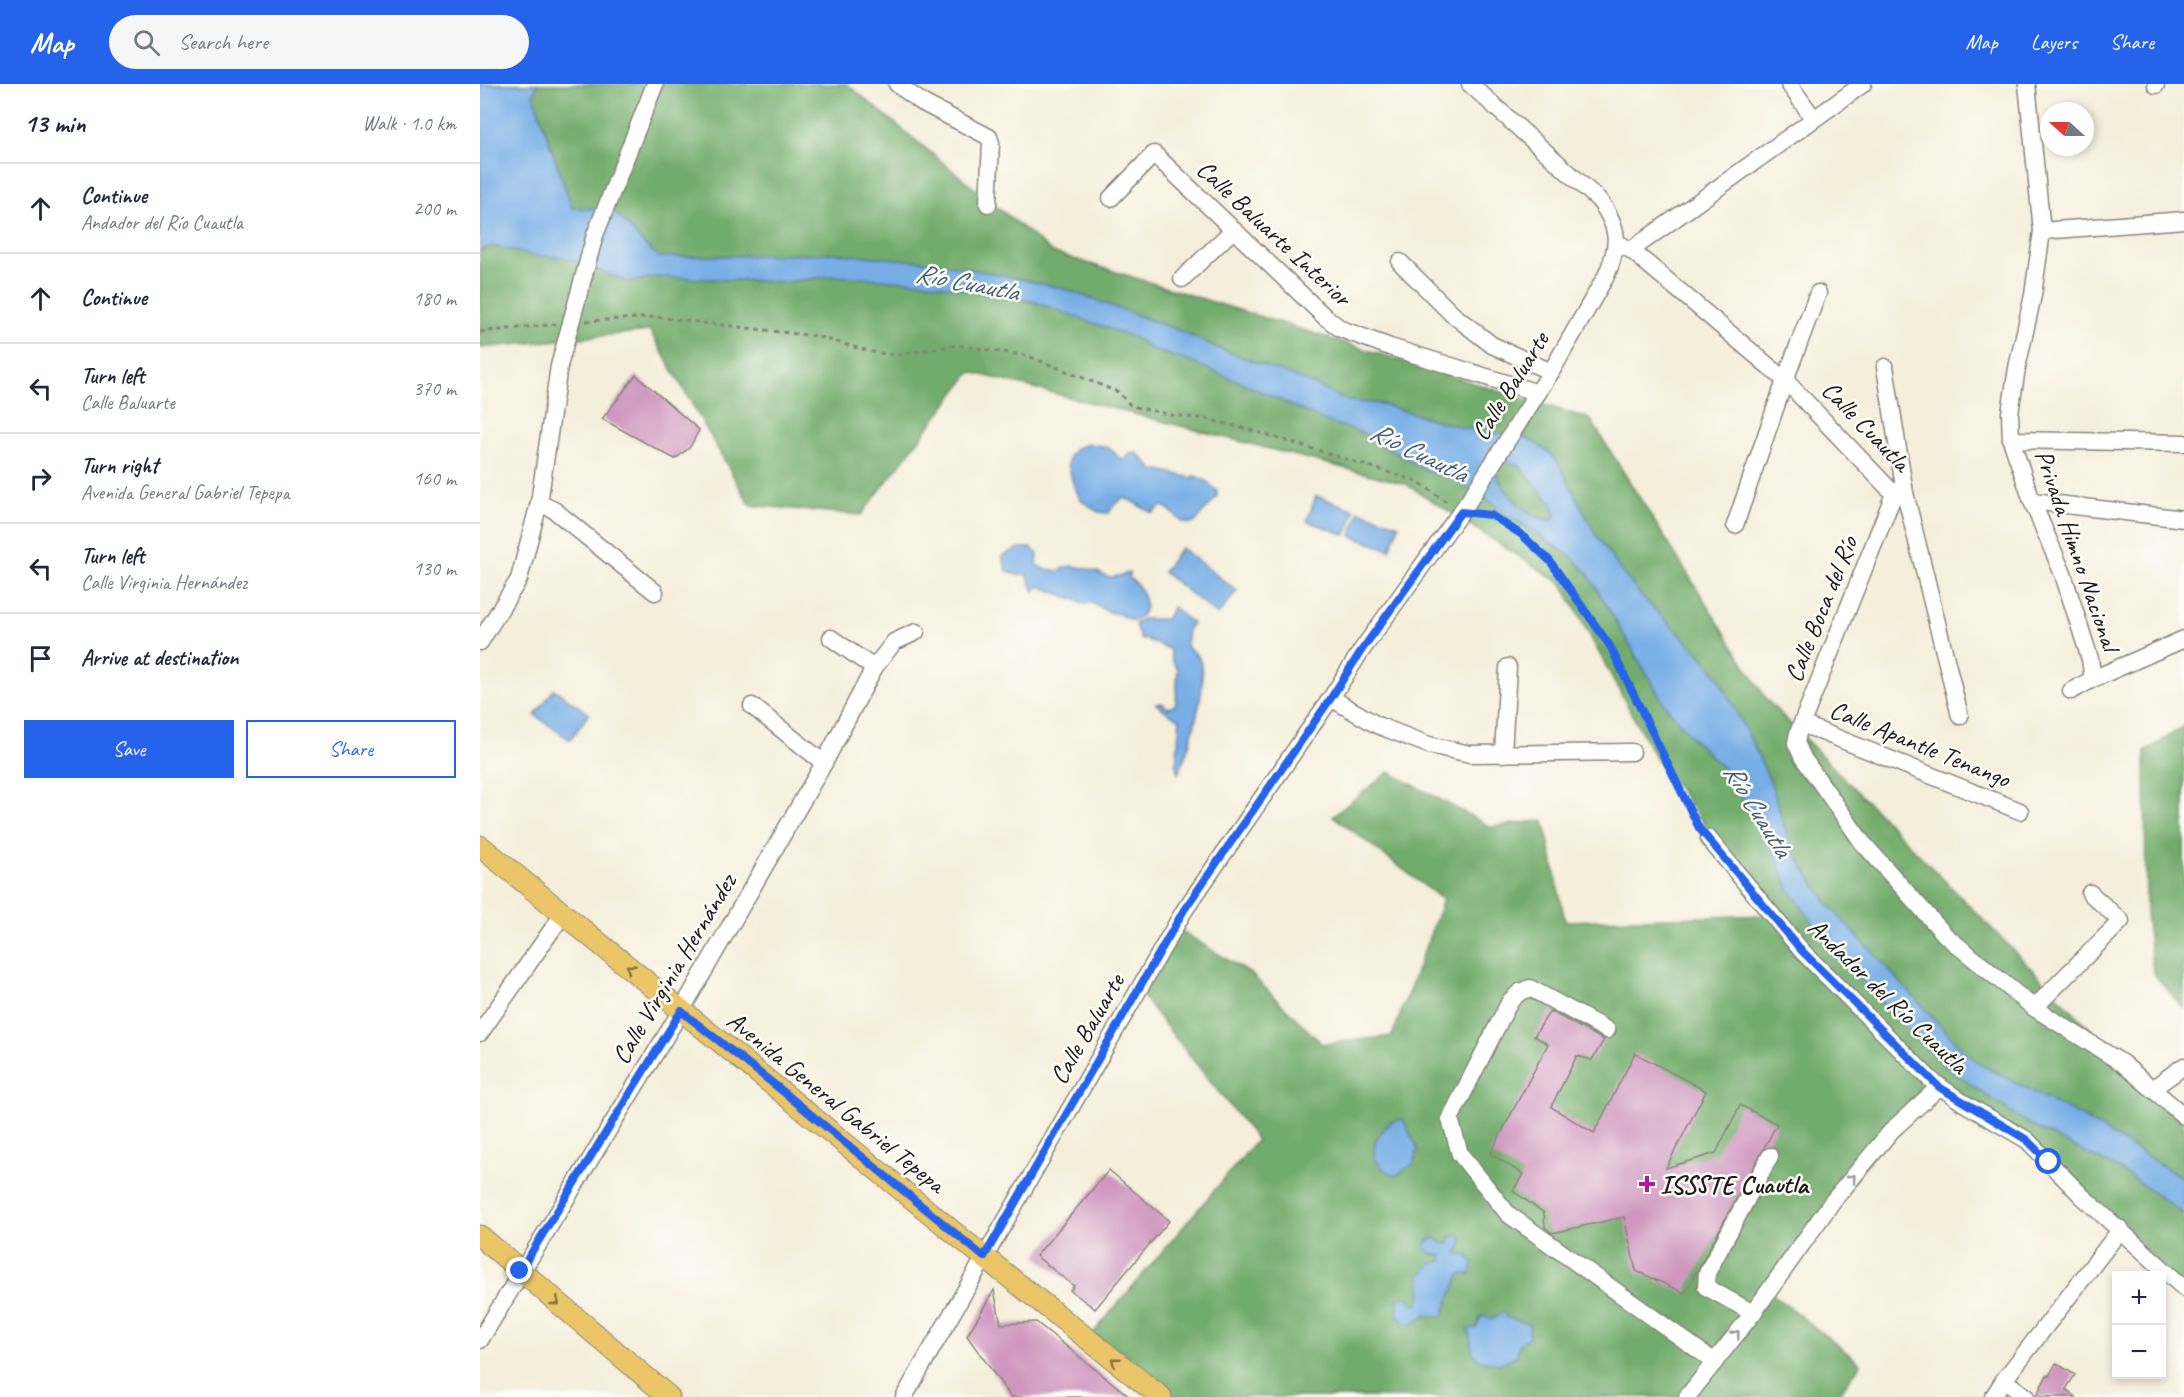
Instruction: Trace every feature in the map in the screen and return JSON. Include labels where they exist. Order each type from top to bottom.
[{"type":"main road","name":"Avenida General Gabriel Tepepa","points":[[480,846],[984,1257],[1161,1397]]},
{"type":"main road","points":[[480,1236],[669,1397]]},
{"type":"street","points":[[897,84],[923,103],[989,137],[991,143],[988,204]]},
{"type":"street","points":[[1470,84],[1599,200],[1609,213],[1624,247],[1863,84]]},
{"type":"street","points":[[1789,84],[1814,119]]},
{"type":"street","name":"Privada Himno Nacional","points":[[2027,84],[2042,231],[2033,295],[2010,413],[2011,440],[2032,501],[2063,574],[2090,659],[2093,678]]},
{"type":"street","points":[[480,642],[519,579],[539,503],[559,366],[595,235],[651,86]]},
{"type":"street","name":"Calle Baluarte Interior","points":[[1111,198],[1154,154],[1341,329],[1390,347],[1538,393]]},
{"type":"street","points":[[2042,231],[2184,220]]},
{"type":"street","points":[[1182,279],[1233,230]]},
{"type":"street","name":"Calle Baluarte","points":[[904,1397],[1184,910],[1361,651],[1465,507],[1551,372],[1613,260],[1624,247]]},
{"type":"street","name":"Calle Cuautla","points":[[1624,247],[1785,380],[1899,494],[1960,716]]},
{"type":"street","points":[[1400,262],[1452,314],[1492,345],[1551,372]]},
{"type":"street","points":[[1735,525],[1785,380],[1818,294]]},
{"type":"street","points":[[1885,367],[1899,494]]},
{"type":"street","name":"Privada Himno Nacional","points":[[2011,440],[2184,443]]},
{"type":"street","name":"Calle Boca del Río","points":[[1899,494],[1796,743],[1803,758],[1862,842],[1946,936],[2034,1008]]},
{"type":"street","points":[[2032,501],[2184,519]]},
{"type":"street","points":[[539,503],[554,510],[655,592]]},
{"type":"street","name":"Calle Virginia Hernández","points":[[480,1340],[520,1271],[681,1011],[824,763],[874,668],[894,642],[916,632]]},
{"type":"street","points":[[831,638],[874,668]]},
{"type":"street","points":[[2071,691],[2093,678],[2184,639]]},
{"type":"street","points":[[1503,754],[1508,667]]},
{"type":"street","points":[[1331,698],[1377,725],[1429,745],[1470,754],[1632,752]]},
{"type":"street","points":[[752,706],[824,763]]},
{"type":"street","name":"Calle Apantle Tenango","points":[[1802,724],[2020,811]]},
{"type":"street","name":"Andador del Río Cuautla","points":[[1709,838],[1802,951],[1939,1087],[2027,1140],[2082,1196],[2184,1288]]},
{"type":"street","points":[[2090,893],[2121,921],[2034,1008],[2121,1063],[2184,1116]]},
{"type":"street","points":[[480,1033],[564,914]]},
{"type":"street","points":[[1607,1030],[1530,988],[1520,992],[1510,1001],[1450,1119],[1460,1154],[1508,1214],[1715,1362]]},
{"type":"street","points":[[2152,1089],[2184,1066]]},
{"type":"street","points":[[1687,1397],[1753,1313],[1832,1202],[1892,1130],[1939,1087]]},
{"type":"street","points":[[1753,1313],[1706,1287],[1707,1273],[1770,1156]]},
{"type":"street","points":[[1993,1397],[2121,1229]]},
{"type":"street","points":[[2004,1380],[2026,1397]]},
{"type":"path","points":[[579,321],[655,317],[814,336],[872,352],[897,355],[957,345],[1028,356],[1118,392],[1131,406],[1172,415],[1207,419],[1261,433],[1417,481],[1465,507],[1491,515],[1522,535],[1550,561],[1610,646],[1699,828],[1709,838]]},
{"type":"path","points":[[480,332],[559,324]]},
{"type":"green space","points":[[480,84],[847,84],[1052,252],[1590,419],[1767,700],[2184,1124],[2184,1288],[2049,1162],[1931,1080],[1769,1291],[1861,1364],[1837,1397],[1159,1397],[1088,1339],[1257,1140],[1138,991],[1175,927],[1251,974],[1322,1044],[1392,1036],[1443,900],[1333,816],[1389,772],[1491,827],[1544,820],[1565,921],[1772,915],[1655,757],[1562,584],[1406,484],[971,372],[861,515],[750,505],[650,331],[480,348]]},
{"type":"green space","points":[[2184,726],[2184,1009],[2153,973],[2146,913],[2145,752]]},
{"type":"water","name":"Río Cuautla","points":[[480,84],[538,84],[533,94],[572,208],[597,209],[616,213],[659,257],[830,253],[933,262],[1007,276],[1065,289],[1180,331],[1313,384],[1348,401],[1381,404],[1459,427],[1527,438],[1549,452],[1559,464],[1595,533],[1641,596],[1700,654],[1717,675],[1771,783],[1791,848],[1828,904],[1964,1051],[1980,1064],[2082,1117],[2184,1179],[2184,1214],[2122,1171],[2030,1125],[1954,1073],[1933,1055],[1870,991],[1820,933],[1789,889],[1770,844],[1726,771],[1694,740],[1665,705],[1588,574],[1572,557],[1452,478],[1425,470],[1363,433],[1325,421],[1191,362],[1153,350],[1135,338],[1035,302],[923,282],[833,276],[787,282],[656,277],[628,282],[563,257],[536,256],[492,246],[480,251]],"holes":[[[1505,462],[1518,465],[1552,504],[1556,513],[1553,519],[1545,519],[1526,510],[1516,502],[1501,483],[1496,466]]]},
{"type":"water","points":[[1088,444],[1107,447],[1121,460],[1132,452],[1137,453],[1155,471],[1160,470],[1191,478],[1195,476],[1206,481],[1217,491],[1217,497],[1194,523],[1189,524],[1184,523],[1162,506],[1153,513],[1123,498],[1113,506],[1109,513],[1098,512],[1080,499],[1068,463],[1070,455],[1076,448]]},
{"type":"water","points":[[1316,496],[1355,510],[1346,535],[1307,521]]},
{"type":"water","points":[[1359,511],[1399,525],[1390,550],[1351,536]]},
{"type":"water","points":[[1020,548],[1031,548],[1038,554],[1037,565],[1044,569],[1060,571],[1063,568],[1077,567],[1110,577],[1129,572],[1130,579],[1141,591],[1146,607],[1141,616],[1132,621],[1090,602],[1086,604],[1039,586],[1034,592],[1027,574],[1016,575],[1007,570],[1002,556]]},
{"type":"water","points":[[1181,548],[1237,591],[1218,615],[1163,572]]},
{"type":"water","points":[[1173,607],[1192,623],[1188,629],[1186,646],[1197,655],[1201,665],[1202,679],[1201,696],[1193,732],[1178,774],[1176,765],[1180,719],[1156,704],[1162,703],[1168,708],[1175,705],[1178,669],[1172,661],[1170,649],[1145,639],[1141,640],[1135,625],[1143,619],[1166,619]]},
{"type":"water","points":[[554,689],[589,714],[570,740],[535,715]]},
{"type":"water","points":[[1403,1119],[1418,1150],[1413,1164],[1396,1176],[1384,1170],[1374,1158],[1375,1141],[1390,1122]]},
{"type":"water","points":[[1455,1235],[1462,1238],[1463,1243],[1457,1254],[1469,1257],[1473,1262],[1471,1274],[1460,1274],[1442,1317],[1426,1315],[1409,1326],[1398,1316],[1398,1299],[1404,1297],[1410,1299],[1413,1305],[1418,1304],[1422,1295],[1420,1275],[1432,1264],[1442,1261],[1442,1255],[1432,1254],[1425,1247],[1428,1241],[1435,1238],[1443,1244],[1448,1244],[1450,1238]]},
{"type":"water","points":[[1503,1312],[1506,1317],[1529,1324],[1529,1337],[1520,1344],[1518,1355],[1499,1364],[1477,1359],[1473,1353],[1468,1329],[1476,1328],[1481,1316],[1493,1319]]},
{"type":"building","points":[[636,375],[699,430],[690,447],[675,459],[602,419]]},
{"type":"building","points":[[1550,1011],[1604,1040],[1592,1060],[1577,1056],[1551,1107],[1594,1133],[1635,1053],[1706,1091],[1666,1168],[1716,1153],[1740,1105],[1777,1124],[1685,1293],[1636,1271],[1624,1217],[1552,1233],[1545,1227],[1544,1213],[1513,1191],[1523,1174],[1490,1154],[1548,1044],[1534,1036]]},
{"type":"building","points":[[1109,1170],[1169,1221],[1095,1309],[1070,1290],[1074,1286],[1036,1256]]},
{"type":"building","points":[[994,1290],[1001,1324],[1036,1322],[1130,1397],[1011,1397],[967,1336]]},
{"type":"building","points":[[2056,1363],[2075,1375],[2066,1389],[2076,1397],[2036,1397],[2047,1375],[2049,1376]]},
{"type":"place","name":"ISSSTE Cuautla","points":[[1647,1184]]},
{"type":"route","points":[[520,1271],[681,1011],[780,1089],[984,1257],[1184,910],[1361,651],[1461,512],[1491,515],[1522,535],[1550,561],[1610,646],[1699,828],[1802,951],[1939,1087],[2027,1140],[2049,1162]]}]
